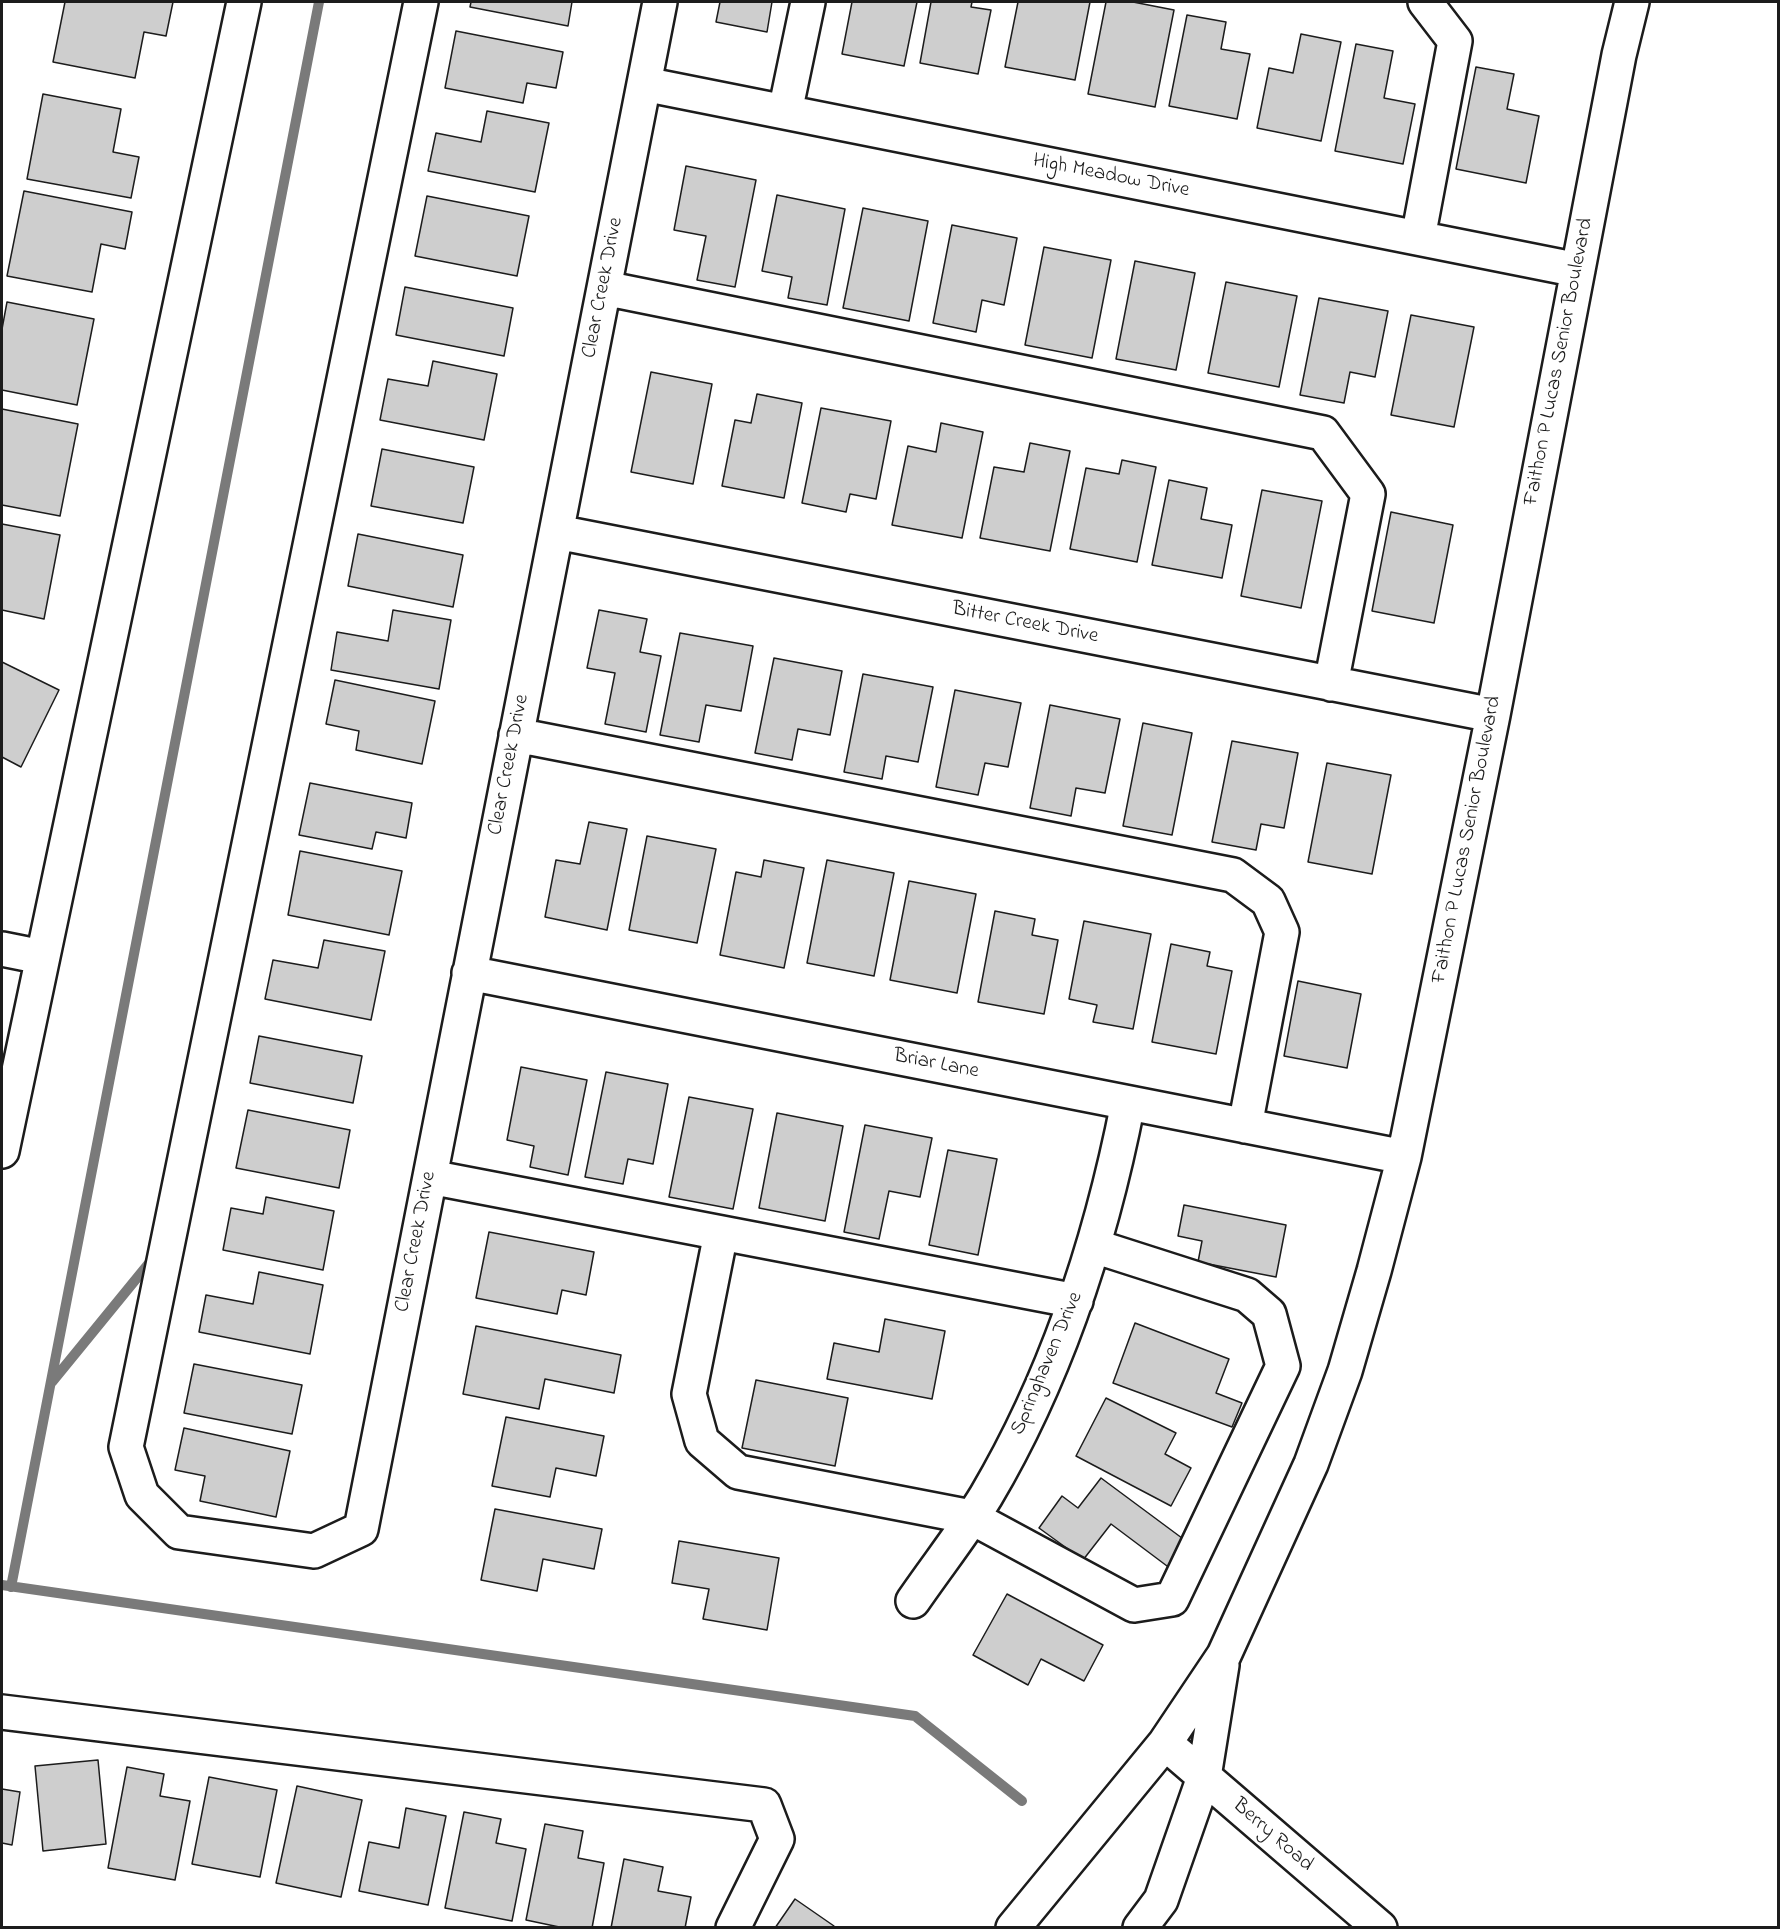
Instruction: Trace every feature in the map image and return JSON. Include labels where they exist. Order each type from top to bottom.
[{"type":"street","points":[[2,1151],[244,2]]},
{"type":"street","name":"Clear Creek Drive","points":[[421,2],[126,1447],[142,1495],[179,1532],[314,1551],[361,1529],[660,2]]},
{"type":"street","points":[[785,112],[808,2]]},
{"type":"street","points":[[1418,238],[1455,41],[1425,2]]},
{"type":"street","name":"Faithon P Lucas Senior Boulevard","points":[[1013,1928],[1165,1743],[1224,1655],[1311,1464],[1345,1371],[1404,1157],[1492,716],[1619,55],[1632,2]]},
{"type":"street","name":"High Meadow Drive","points":[[644,84],[1578,270]]},
{"type":"street","points":[[604,288],[1323,434],[1368,494],[1331,684]]},
{"type":"street","name":"Bitter Creek Drive","points":[[557,532],[1492,716]]},
{"type":"street","points":[[516,735],[1233,875],[1268,901],[1282,932],[1245,1126]]},
{"type":"street","points":[[2,949],[42,957]]},
{"type":"street","name":"Briar Lane","points":[[469,973],[1404,1157]]},
{"type":"street","name":"Springhaven Drive","points":[[913,1601],[971,1517],[1012,1449],[1042,1387],[1076,1301],[1094,1246],[1116,1164],[1128,1103]]},
{"type":"street","points":[[430,1177],[1076,1301]]},
{"type":"street","points":[[721,1233],[689,1394],[702,1441],[738,1472],[971,1517],[1134,1605],[1172,1599],[1284,1366],[1269,1314],[1247,1295],[1094,1246]]},
{"type":"street","name":"Faithon P Lucas Senior Boulevard","points":[[1140,1928],[1161,1900],[1204,1777],[1224,1655]]},
{"type":"street","points":[[2,1712],[764,1805],[777,1839],[733,1928]]},
{"type":"street","name":"Berry Road","points":[[1165,1743],[1380,1928]]},
{"type":"building","points":[[65,2],[173,2],[166,36],[144,32],[135,78],[53,62]]},
{"type":"building","points":[[471,2],[572,2],[568,26],[470,7]]},
{"type":"building","points":[[720,2],[772,2],[767,32],[716,22]]},
{"type":"building","points":[[852,2],[917,2],[904,66],[842,54]]},
{"type":"building","points":[[931,2],[972,2],[971,7],[991,10],[978,74],[920,63]]},
{"type":"building","points":[[1018,2],[1090,2],[1075,80],[1005,67]]},
{"type":"building","points":[[1106,2],[1133,2],[1174,10],[1155,107],[1088,94]]},
{"type":"building","points":[[1187,15],[1226,22],[1221,49],[1250,54],[1237,119],[1169,106]]},
{"type":"building","points":[[456,31],[563,52],[556,88],[527,83],[523,103],[445,88]]},
{"type":"building","points":[[1301,34],[1341,42],[1321,141],[1257,128],[1269,68],[1293,73]]},
{"type":"building","points":[[1356,44],[1393,51],[1384,98],[1415,104],[1403,164],[1335,151]]},
{"type":"building","points":[[1476,67],[1514,74],[1507,109],[1539,116],[1526,183],[1456,169]]},
{"type":"building","points":[[43,94],[121,109],[113,152],[139,157],[131,198],[27,179]]},
{"type":"building","points":[[487,111],[549,123],[535,192],[428,171],[436,133],[481,142]]},
{"type":"building","points":[[686,166],[756,180],[735,287],[697,280],[706,236],[674,230]]},
{"type":"building","points":[[24,191],[132,212],[125,249],[101,244],[92,292],[7,276]]},
{"type":"building","points":[[777,195],[845,209],[827,305],[788,298],[792,277],[762,271]]},
{"type":"building","points":[[427,196],[529,216],[517,276],[415,256]]},
{"type":"building","points":[[863,208],[928,221],[909,321],[843,308]]},
{"type":"building","points":[[952,225],[1017,238],[1004,305],[982,300],[976,332],[933,323]]},
{"type":"building","points":[[1044,247],[1111,260],[1092,358],[1025,345]]},
{"type":"building","points":[[1135,261],[1195,273],[1176,370],[1116,359]]},
{"type":"building","points":[[1226,282],[1297,296],[1279,387],[1208,373]]},
{"type":"building","points":[[405,287],[513,308],[504,356],[396,335]]},
{"type":"building","points":[[1319,298],[1388,311],[1375,377],[1350,372],[1344,403],[1300,395]]},
{"type":"building","points":[[7,302],[94,319],[77,405],[2,390],[2,329]]},
{"type":"building","points":[[1411,315],[1474,327],[1454,427],[1391,415]]},
{"type":"building","points":[[433,361],[497,374],[484,440],[380,420],[388,379],[428,386]]},
{"type":"building","points":[[651,372],[712,384],[693,484],[631,472]]},
{"type":"building","points":[[757,394],[802,403],[784,498],[722,486],[735,420],[751,423]]},
{"type":"building","points":[[821,408],[891,421],[876,499],[850,494],[846,512],[802,503]]},
{"type":"building","points":[[2,409],[78,424],[60,516],[2,505]]},
{"type":"building","points":[[941,423],[983,432],[962,538],[892,525],[908,446],[936,452]]},
{"type":"building","points":[[1030,443],[1070,451],[1050,551],[980,538],[994,467],[1024,472]]},
{"type":"building","points":[[382,449],[474,467],[463,523],[371,506]]},
{"type":"building","points":[[1122,460],[1156,467],[1137,562],[1070,549],[1086,468],[1119,474]]},
{"type":"building","points":[[1169,480],[1207,488],[1201,519],[1232,525],[1222,578],[1152,565]]},
{"type":"building","points":[[1262,490],[1322,501],[1301,608],[1241,596]]},
{"type":"building","points":[[1391,512],[1453,525],[1434,623],[1372,611]]},
{"type":"building","points":[[2,524],[60,535],[44,619],[2,610]]},
{"type":"building","points":[[358,534],[463,555],[453,607],[348,586]]},
{"type":"building","points":[[393,610],[451,620],[439,689],[331,670],[337,632],[388,641]]},
{"type":"building","points":[[599,610],[647,619],[640,652],[661,656],[646,732],[605,724],[615,673],[587,668]]},
{"type":"building","points":[[680,633],[753,646],[741,711],[706,705],[699,742],[660,735]]},
{"type":"building","points":[[774,658],[842,671],[830,735],[798,729],[792,760],[755,753]]},
{"type":"building","points":[[2,662],[59,690],[21,767],[2,757]]},
{"type":"building","points":[[863,674],[933,687],[918,762],[886,756],[882,779],[844,772]]},
{"type":"building","points":[[335,680],[435,701],[422,764],[356,750],[359,731],[326,724]]},
{"type":"building","points":[[955,690],[1021,703],[1008,767],[985,763],[978,795],[936,787]]},
{"type":"building","points":[[1050,705],[1120,719],[1105,793],[1076,788],[1071,816],[1030,808]]},
{"type":"building","points":[[1143,723],[1192,733],[1172,835],[1123,826]]},
{"type":"building","points":[[1232,741],[1298,753],[1284,828],[1261,824],[1256,850],[1212,842]]},
{"type":"building","points":[[1327,763],[1391,775],[1372,874],[1308,862]]},
{"type":"building","points":[[310,783],[412,803],[406,838],[376,832],[372,849],[299,835]]},
{"type":"building","points":[[589,822],[627,829],[607,930],[545,917],[556,860],[580,864]]},
{"type":"building","points":[[647,836],[716,849],[697,943],[629,930]]},
{"type":"building","points":[[300,851],[402,871],[389,935],[288,915]]},
{"type":"building","points":[[764,860],[804,868],[784,968],[720,955],[736,872],[761,877]]},
{"type":"building","points":[[827,860],[894,873],[874,976],[807,963]]},
{"type":"building","points":[[909,881],[976,894],[957,993],[890,980]]},
{"type":"building","points":[[995,911],[1035,919],[1032,935],[1058,940],[1044,1014],[978,1002]]},
{"type":"building","points":[[1084,921],[1151,934],[1133,1029],[1093,1022],[1097,1005],[1069,999]]},
{"type":"building","points":[[324,940],[385,951],[371,1020],[265,999],[273,960],[318,968]]},
{"type":"building","points":[[1171,944],[1210,952],[1207,966],[1232,971],[1216,1054],[1152,1042]]},
{"type":"building","points":[[1298,981],[1361,994],[1347,1068],[1284,1056]]},
{"type":"building","points":[[259,1036],[362,1056],[353,1103],[250,1083]]},
{"type":"building","points":[[521,1067],[587,1080],[568,1175],[530,1167],[534,1146],[507,1140]]},
{"type":"building","points":[[606,1072],[668,1084],[653,1164],[628,1159],[623,1184],[585,1177]]},
{"type":"building","points":[[689,1097],[753,1109],[733,1209],[669,1197]]},
{"type":"building","points":[[248,1110],[350,1130],[339,1188],[236,1168]]},
{"type":"building","points":[[777,1113],[843,1126],[825,1221],[759,1208]]},
{"type":"building","points":[[865,1125],[932,1138],[920,1197],[889,1191],[879,1239],[844,1232]]},
{"type":"building","points":[[948,1150],[997,1159],[978,1255],[929,1245]]},
{"type":"building","points":[[266,1197],[334,1211],[323,1270],[223,1250],[231,1208],[263,1214]]},
{"type":"building","points":[[1184,1205],[1286,1225],[1276,1277],[1198,1262],[1202,1241],[1178,1236]]},
{"type":"building","points":[[489,1232],[594,1252],[586,1295],[562,1290],[557,1314],[476,1298]]},
{"type":"building","points":[[259,1272],[323,1285],[310,1354],[199,1332],[206,1295],[253,1304]]},
{"type":"building","points":[[885,1319],[945,1331],[932,1399],[827,1379],[834,1343],[879,1352]]},
{"type":"building","points":[[1135,1323],[1229,1359],[1216,1393],[1242,1403],[1232,1427],[1113,1383]]},
{"type":"building","points":[[476,1326],[621,1355],[614,1393],[545,1379],[539,1409],[463,1394]]},
{"type":"building","points":[[194,1364],[302,1385],[292,1434],[184,1413]]},
{"type":"building","points":[[756,1380],[848,1398],[835,1466],[742,1448]]},
{"type":"building","points":[[1106,1398],[1176,1433],[1165,1454],[1191,1468],[1171,1506],[1076,1456]]},
{"type":"building","points":[[506,1417],[604,1436],[596,1476],[556,1468],[550,1497],[492,1486]]},
{"type":"building","points":[[184,1428],[290,1451],[276,1517],[200,1501],[205,1476],[175,1470]]},
{"type":"building","points":[[1101,1478],[1190,1544],[1171,1569],[1111,1524],[1083,1560],[1039,1528],[1062,1496],[1078,1508]]},
{"type":"building","points":[[495,1509],[602,1529],[594,1569],[543,1559],[537,1591],[481,1580]]},
{"type":"building","points":[[679,1541],[779,1558],[767,1630],[703,1619],[709,1589],[672,1583]]},
{"type":"building","points":[[1007,1594],[1103,1645],[1084,1681],[1041,1659],[1028,1685],[973,1655]]},
{"type":"building","points":[[98,1760],[106,1844],[43,1851],[35,1766]]},
{"type":"building","points":[[127,1767],[164,1774],[160,1796],[190,1801],[175,1880],[108,1868]]},
{"type":"building","points":[[209,1777],[277,1790],[260,1877],[192,1864]]},
{"type":"building","points":[[297,1786],[362,1800],[341,1897],[276,1883]]},
{"type":"building","points":[[2,1789],[20,1792],[12,1845],[2,1843]]},
{"type":"building","points":[[406,1808],[446,1816],[428,1905],[359,1891],[369,1842],[399,1848]]},
{"type":"building","points":[[464,1812],[501,1819],[496,1843],[526,1849],[512,1921],[445,1908]]},
{"type":"building","points":[[545,1824],[583,1831],[578,1858],[604,1863],[592,1928],[564,1928],[526,1920]]},
{"type":"building","points":[[624,1859],[663,1867],[658,1891],[691,1897],[685,1928],[611,1928]]},
{"type":"building","points":[[795,1899],[834,1926],[833,1928],[775,1928]]},
{"type":"waterway","points":[[11,1587],[319,2]]},
{"type":"waterway","points":[[52,1382],[150,1262]]},
{"type":"waterway","points":[[2,1585],[915,1716],[1022,1801]]}]
